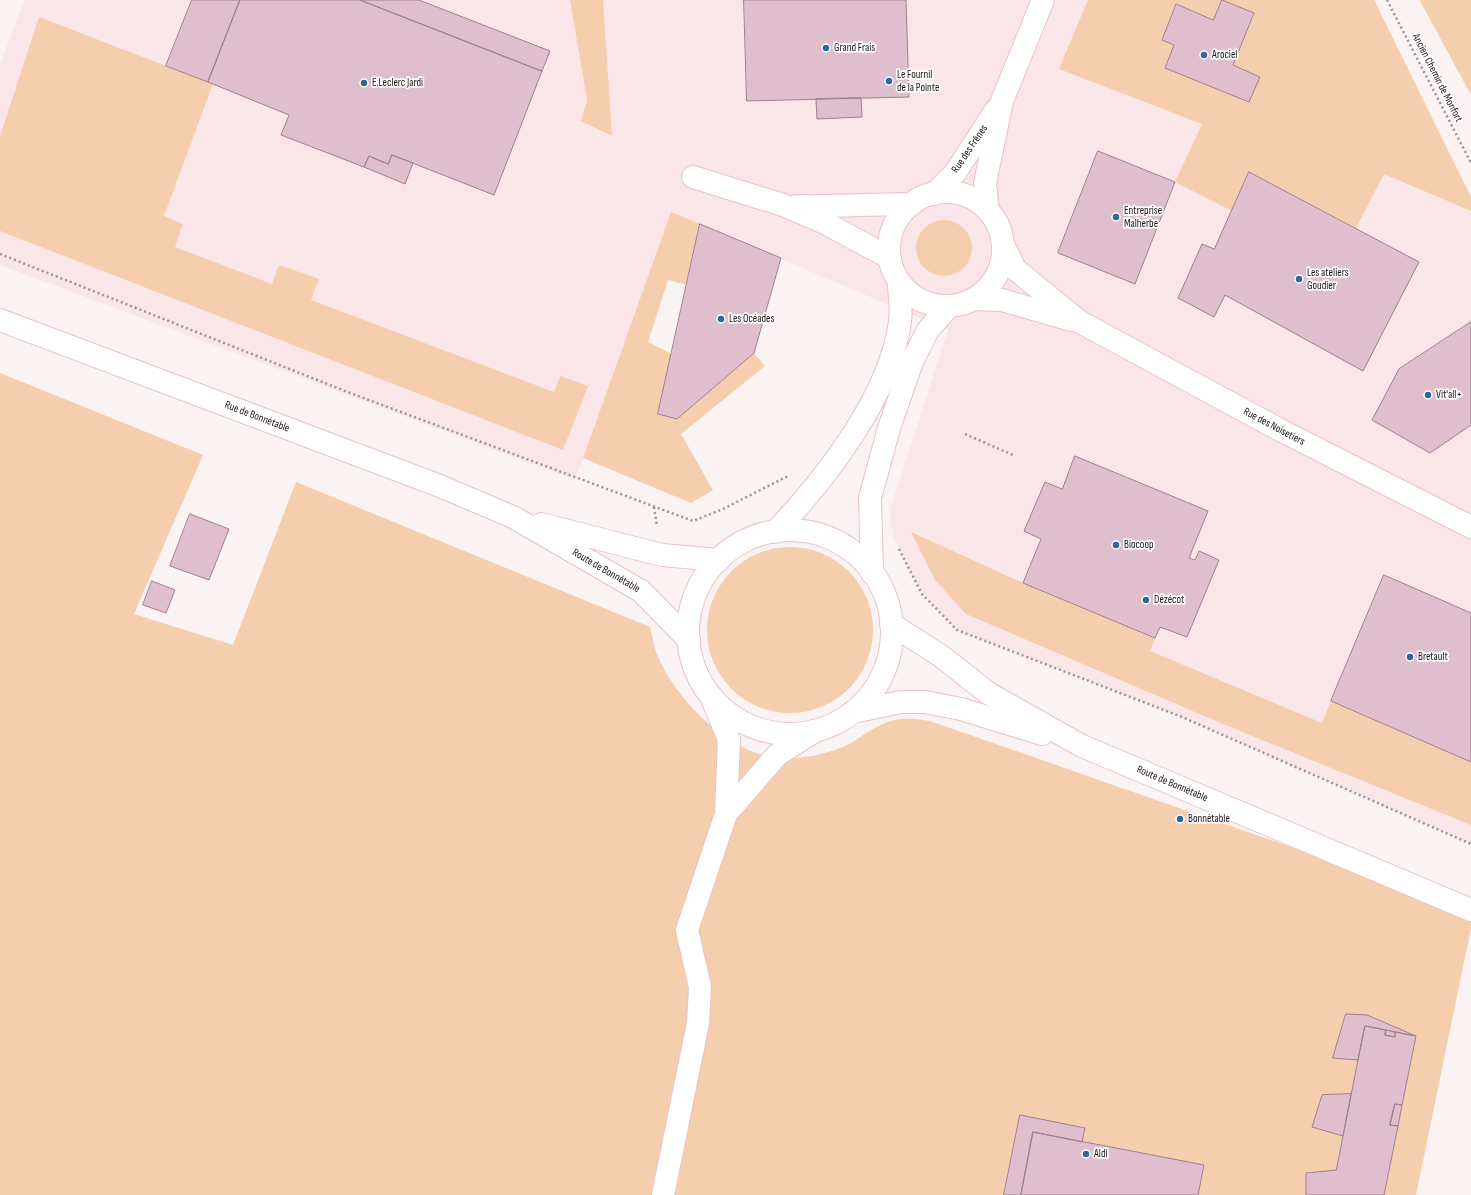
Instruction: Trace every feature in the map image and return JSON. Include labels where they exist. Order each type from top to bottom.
[{"type":"street","name":"Rue des Frênes","points":[[988,211],[985,183],[1002,101],[1043,0]]},
{"type":"street","name":"Rue des Frênes","points":[[934,194],[955,173],[1002,101]]},
{"type":"street","points":[[693,177],[783,205],[827,224],[890,258]]},
{"type":"street","points":[[945,192],[964,195],[977,202],[988,211],[996,223],[1003,244],[1002,260],[995,277],[987,289],[964,304],[950,306],[932,304],[919,299],[907,291],[899,282],[890,258],[889,249],[892,230],[902,213],[912,204],[934,194],[945,192]]},
{"type":"street","points":[[783,205],[827,207],[870,204],[912,204]]},
{"type":"street","name":"Rue des Noisetiers","points":[[1003,244],[1015,269],[1080,322],[1282,431],[1471,527]]},
{"type":"street","points":[[775,532],[804,502],[825,476],[861,420],[884,379],[894,350],[900,320],[899,282]]},
{"type":"street","name":"Rue des Noisetiers","points":[[973,299],[1002,300],[1080,322]]},
{"type":"street","points":[[872,572],[870,498],[889,428],[912,362],[924,337],[937,319],[950,306]]},
{"type":"street","name":"Rue de Bonnétable","points":[[0,320],[440,486],[513,517]]},
{"type":"street","points":[[513,517],[662,555],[719,560]]},
{"type":"street","name":"Route de Bonnétable","points":[[513,517],[642,591],[689,640]]},
{"type":"street","points":[[662,1195],[698,1023],[700,987],[687,930],[726,814],[729,740],[712,696],[695,669],[689,640],[690,615],[696,592],[704,577],[719,560],[746,540],[775,532],[801,531],[828,538],[850,551],[872,572],[883,592],[890,614],[891,624],[890,649],[882,675],[867,699],[853,712],[839,722],[815,731],[777,754],[726,814]]},
{"type":"street","name":"Route de Bonnétable","points":[[891,624],[941,656],[988,693],[1082,746],[1471,910]]},
{"type":"street","points":[[712,696],[730,715],[753,727],[785,734],[815,731]]},
{"type":"street","points":[[853,712],[901,702],[925,702],[961,710],[1082,746]]},
{"type":"path","name":"Ancien Chemin de Monfort","points":[[1387,0],[1471,163]]},
{"type":"path","points":[[0,254],[343,390],[692,521],[723,509],[793,474]]},
{"type":"path","points":[[965,434],[1012,454]]},
{"type":"path","points":[[897,546],[922,594],[957,630],[1182,717],[1471,844]]},
{"type":"shaded area","points":[[25,0],[1374,0],[1471,197],[1471,844],[1182,717],[957,630],[921,591],[894,539],[890,520],[891,507],[948,330],[671,212],[575,480],[0,265],[0,64]]},
{"type":"shaded area","points":[[570,0],[603,0],[612,136],[581,121],[587,100]]},
{"type":"shaded area","points":[[1088,0],[1374,0],[1471,197],[1471,211],[1384,174],[1356,228],[1250,172],[1232,211],[1175,182],[1202,124],[1059,69]]},
{"type":"shaded area","points":[[1471,0],[1471,95],[1420,1]]},
{"type":"shaded area","points":[[39,17],[213,84],[164,216],[183,224],[175,247],[272,284],[279,265],[319,279],[311,300],[554,392],[560,376],[588,386],[563,450],[0,231],[0,136]]},
{"type":"shaded area","points":[[671,212],[700,224],[687,285],[668,280],[648,342],[672,354],[659,414],[677,419],[754,353],[765,366],[681,434],[713,490],[691,503],[583,458]]},
{"type":"shaded area","points":[[944,220],[955,222],[964,228],[970,237],[972,248],[970,259],[964,268],[955,274],[944,276],[933,274],[924,268],[918,259],[916,248],[918,237],[924,228],[933,222]]},
{"type":"shaded area","points":[[0,373],[203,455],[134,614],[233,645],[296,482],[650,627],[655,650],[666,673],[688,703],[717,730],[732,741],[765,756],[774,758],[794,758],[834,750],[852,743],[866,733],[891,721],[915,719],[933,722],[1471,910],[1471,928],[1416,1195],[0,1195]]},
{"type":"shaded area","points":[[911,532],[1023,583],[1155,638],[1150,651],[1322,723],[1331,701],[1471,762],[1471,825],[1223,724],[966,614],[935,580]]},
{"type":"shaded area","points":[[782,547],[798,547],[822,553],[849,571],[867,598],[872,614],[872,646],[867,662],[849,689],[836,699],[814,710],[798,713],[782,713],[758,707],[737,694],[726,683],[713,662],[710,654],[707,638],[707,622],[713,598],[726,577],[737,566],[758,553],[766,550]]},
{"type":"building","points":[[192,0],[240,0],[208,82],[166,66]]},
{"type":"building","points":[[240,0],[360,0],[542,71],[494,195],[392,155],[388,164],[369,156],[364,167],[281,135],[289,115],[208,82]]},
{"type":"building","points":[[360,0],[419,0],[550,51],[542,71]]},
{"type":"building","name":"Grand Frais","points":[[744,0],[906,0],[909,97],[747,101]]},
{"type":"building","name":"Arociel","points":[[1222,0],[1254,13],[1233,65],[1260,77],[1249,102],[1165,68],[1174,45],[1162,40],[1176,4],[1213,20]]},
{"type":"building","points":[[861,98],[862,117],[817,119],[816,99]]},
{"type":"building","name":"Entreprise Malherbe","points":[[1098,151],[1175,182],[1135,284],[1058,253]]},
{"type":"building","points":[[392,155],[413,163],[405,184],[364,167],[369,156],[388,164]]},
{"type":"building","name":"Les ateliers Goudier","points":[[1249,172],[1419,262],[1363,371],[1225,295],[1214,317],[1178,298],[1202,244],[1214,249]]},
{"type":"building","name":"Les Océades","points":[[700,224],[781,258],[754,353],[677,419],[658,414]]},
{"type":"building","name":"Vit'all+","points":[[1471,322],[1471,425],[1430,453],[1372,420],[1399,369]]},
{"type":"building","name":"Biocoop","points":[[1075,456],[1208,511],[1189,558],[1195,560],[1199,551],[1219,560],[1187,637],[1160,627],[1155,638],[1023,583],[1041,539],[1024,531],[1045,482],[1062,489]]},
{"type":"building","points":[[190,514],[229,529],[209,580],[170,566]]},
{"type":"building","name":"Bretault","points":[[1384,575],[1471,613],[1471,762],[1331,701]]},
{"type":"building","points":[[152,581],[175,590],[166,613],[143,605]]},
{"type":"building","points":[[1346,1014],[1367,1015],[1416,1036],[1365,1026],[1358,1060],[1333,1058]]},
{"type":"building","points":[[1365,1026],[1386,1030],[1385,1035],[1395,1037],[1395,1032],[1416,1036],[1402,1105],[1395,1104],[1390,1125],[1398,1126],[1384,1195],[1306,1195],[1306,1173],[1336,1170]]},
{"type":"building","points":[[1386,1030],[1395,1032],[1395,1037],[1385,1035]]},
{"type":"building","points":[[1351,1094],[1343,1136],[1312,1127],[1322,1095]]},
{"type":"building","points":[[1395,1104],[1402,1105],[1398,1126],[1390,1125]]},
{"type":"building","points":[[1020,1115],[1085,1128],[1082,1142],[1033,1132],[1021,1195],[1004,1195]]},
{"type":"building","name":"Aldi","points":[[1033,1132],[1204,1165],[1198,1195],[1021,1195]]},
{"type":"place","name":"Grand Frais","points":[[826,48]]},
{"type":"place","name":"Arociel","points":[[1204,55]]},
{"type":"place","name":"Le Fournil de la Pointe","points":[[889,81]]},
{"type":"place","name":"E.Leclerc Jardi","points":[[364,83]]},
{"type":"place","name":"Entreprise Malherbe","points":[[1116,217]]},
{"type":"place","name":"Les ateliers Goudier","points":[[1299,279]]},
{"type":"place","name":"Les Océades","points":[[721,319]]},
{"type":"place","name":"Vit'all+","points":[[1428,395]]},
{"type":"place","name":"Biocoop","points":[[1116,545]]},
{"type":"place","name":"Dézécot","points":[[1146,600]]},
{"type":"place","name":"Bretault","points":[[1410,657]]},
{"type":"place","name":"Bonnétable","points":[[1180,819]]},
{"type":"place","name":"Aldi","points":[[1086,1154]]}]
